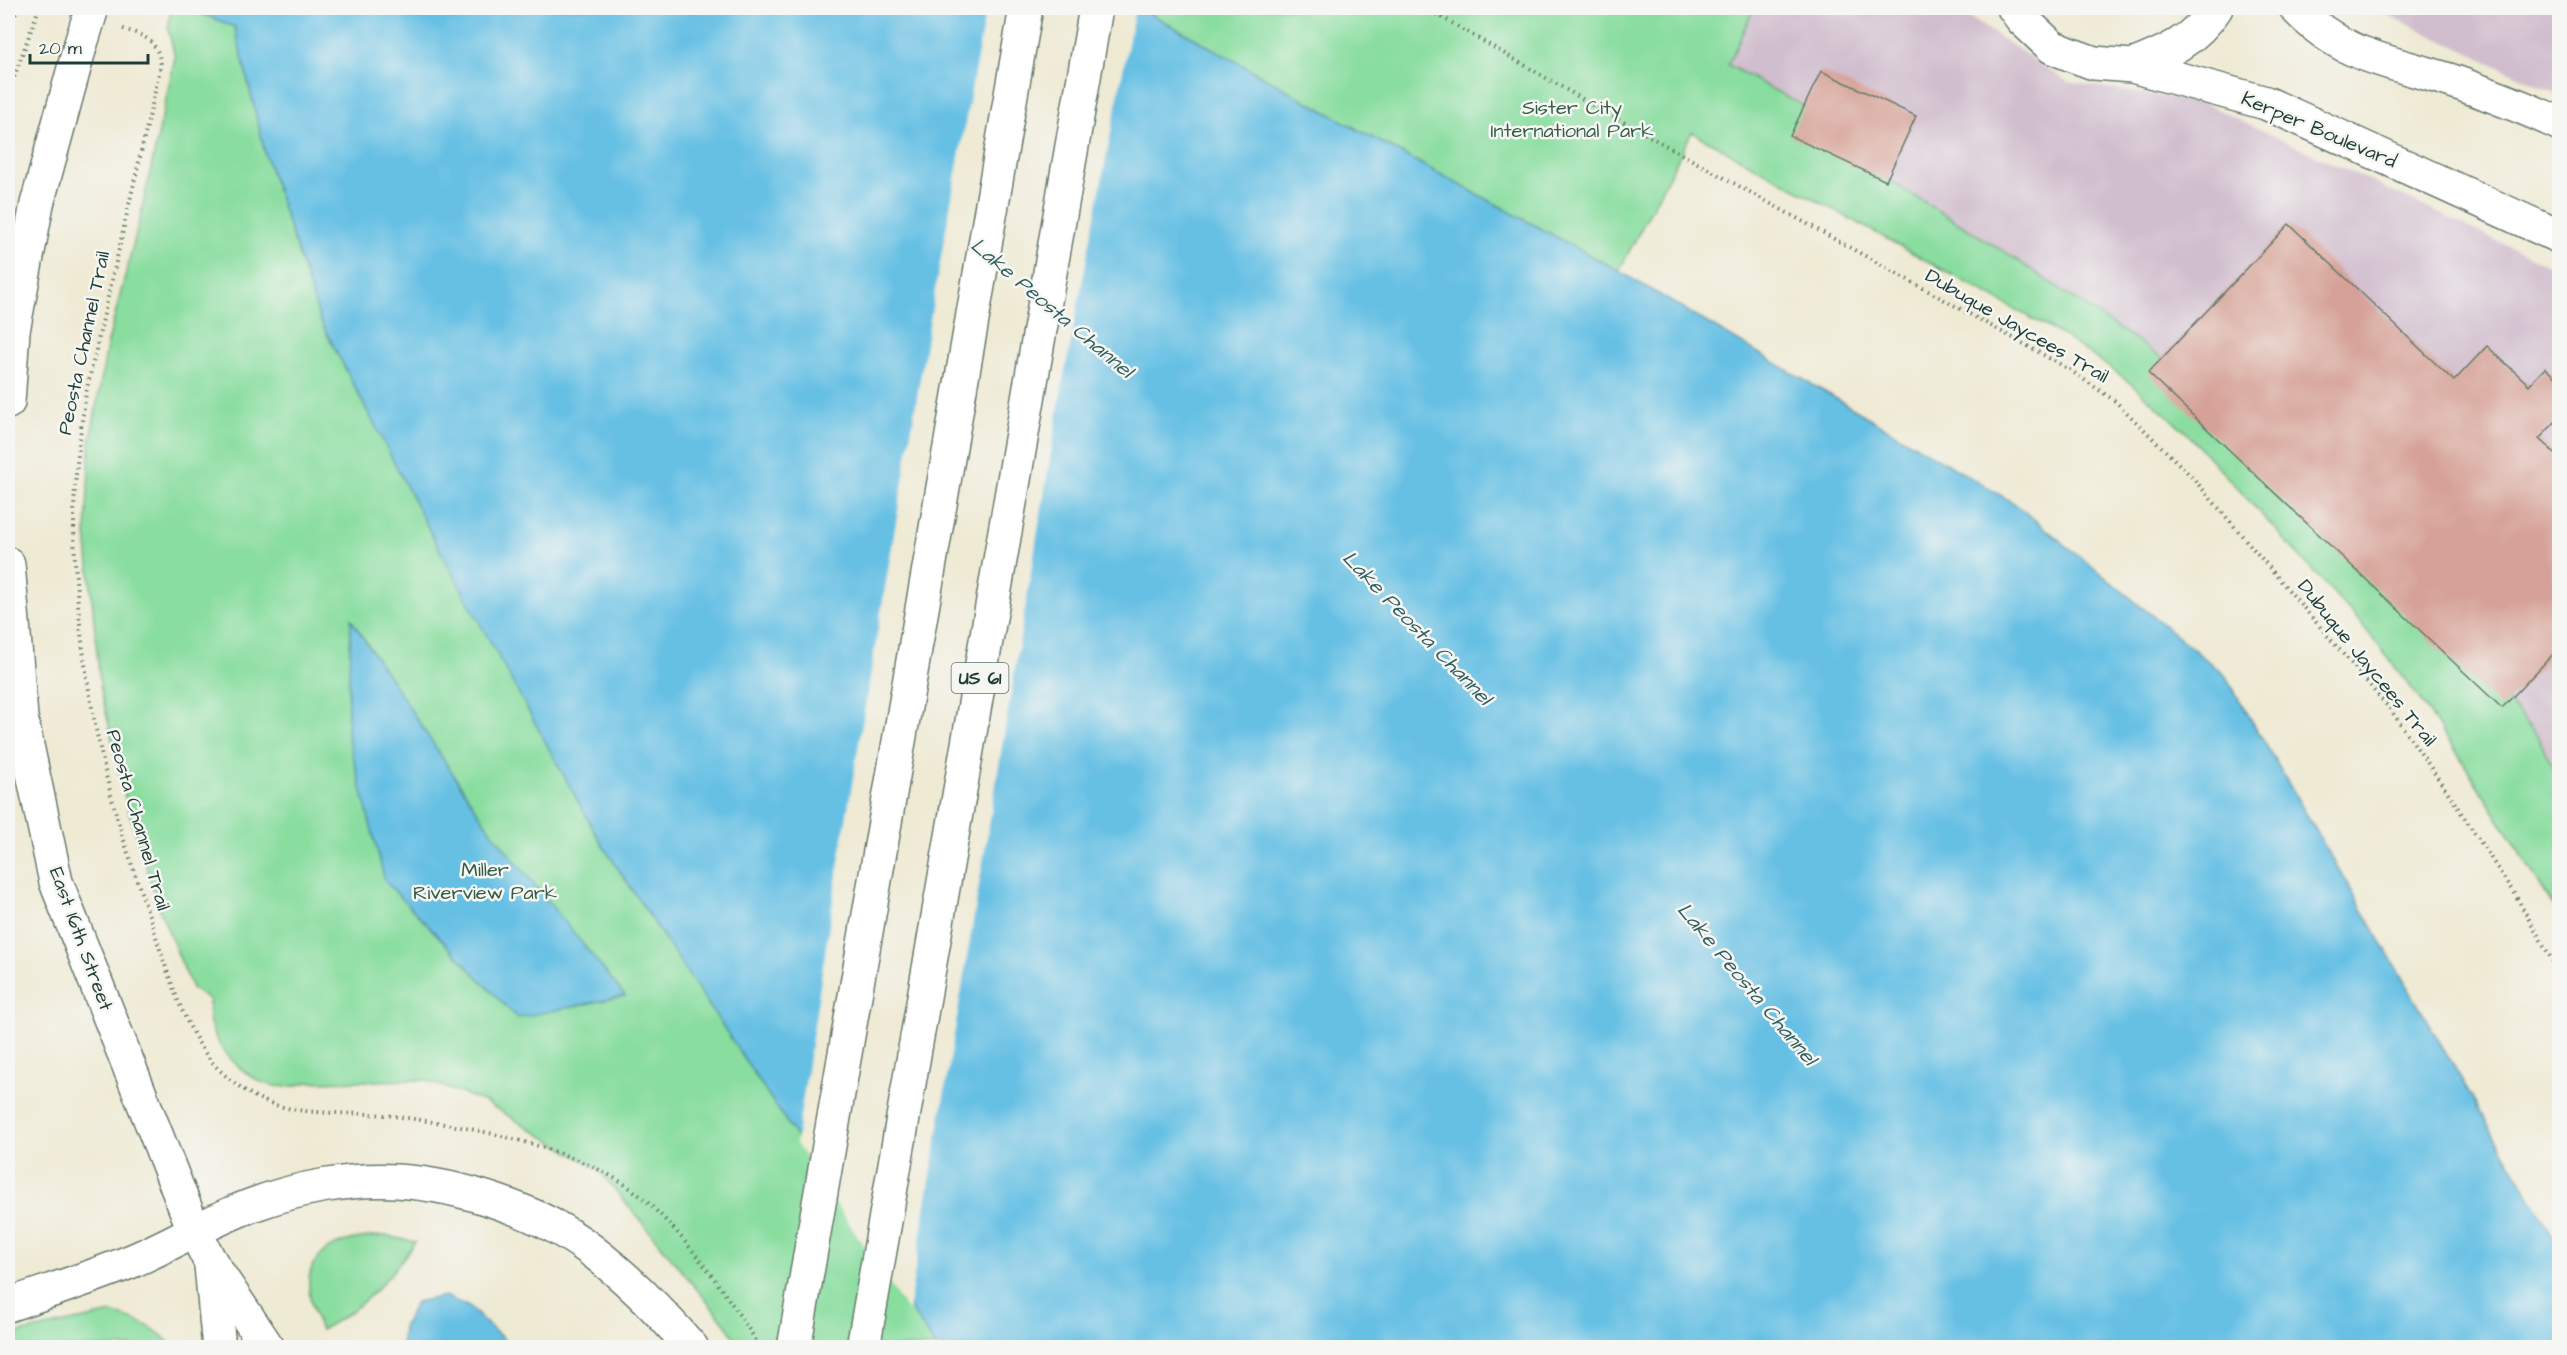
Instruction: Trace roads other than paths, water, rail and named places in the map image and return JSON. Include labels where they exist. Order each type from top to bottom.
[{"type":"main road","points":[[794,1347],[1026,8]]},
{"type":"main road","name":"US 61","points":[[863,1347],[1096,8]]},
{"type":"main road","name":"Kerper Boulevard","points":[[2014,8],[2022,19],[2052,47],[2094,63],[2132,66],[2266,103],[2559,237]]},
{"type":"main road","points":[[2132,66],[2182,44],[2203,25],[2217,8]]},
{"type":"main road","points":[[2296,8],[2314,27],[2358,53],[2522,106],[2559,124]]},
{"type":"main road","points":[[8,402],[13,331],[37,204],[79,50],[103,17]]},
{"type":"main road","name":"East 16th Street","points":[[8,564],[21,717],[56,882],[194,1230],[210,1261]]},
{"type":"main road","points":[[8,1305],[133,1261],[194,1230],[255,1203],[305,1190],[354,1182],[397,1181],[451,1189],[504,1205],[542,1220],[590,1249],[645,1295],[692,1347]]},
{"type":"main road","points":[[210,1261],[219,1347]]},
{"type":"main road","points":[[210,1261],[268,1347]]},
{"type":"water","name":"Lake Peosta Channel","points":[[187,8],[1140,8],[1362,132],[1619,271],[2014,503],[2225,675],[2559,1246],[2559,1347],[936,1347],[601,843],[437,545],[321,322],[266,157],[235,27]]},
{"type":"water","points":[[351,619],[490,830],[625,996],[517,1018],[385,881],[347,734]]},
{"type":"water","points":[[445,1296],[469,1307],[512,1347],[401,1347],[403,1327],[416,1302]]},
{"type":"park label","name":"Sister City International Park","points":[[1572,120]]},
{"type":"park label","name":"Miller Riverview Park","points":[[485,882]]}]
